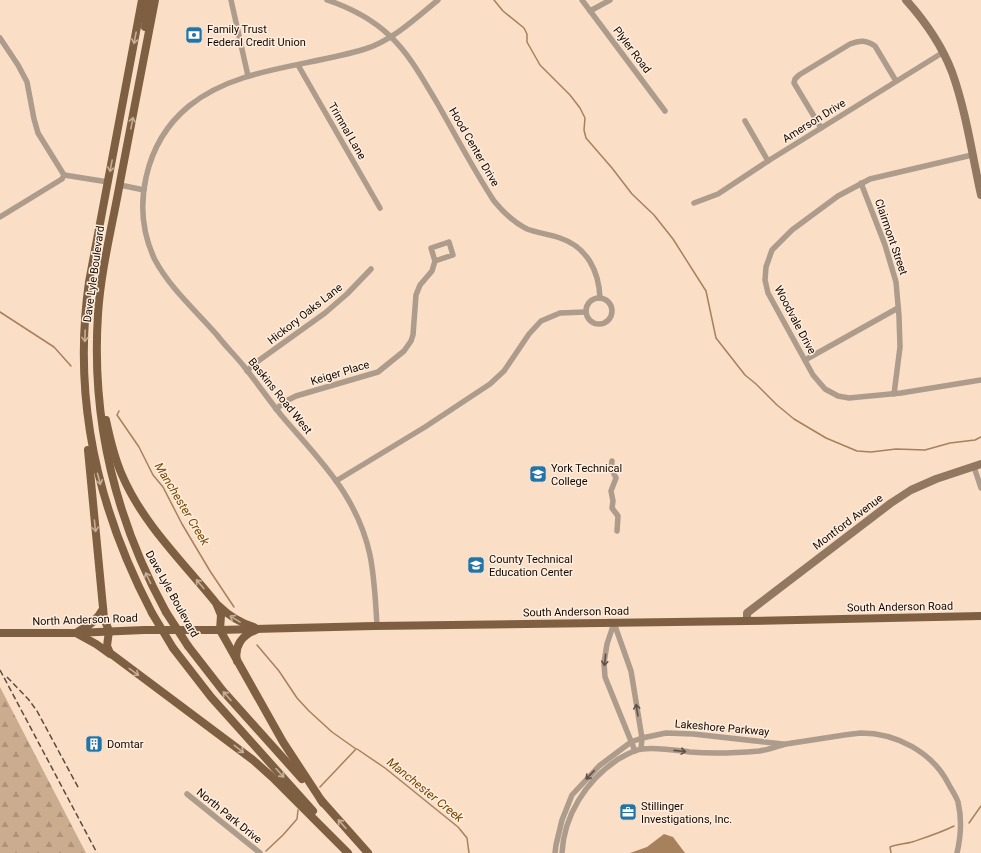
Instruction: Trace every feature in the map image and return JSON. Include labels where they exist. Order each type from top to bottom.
[{"type":"main road","name":"Dave Lyle Boulevard","points":[[142,0],[87,298],[84,353],[86,389],[93,450],[110,517],[129,568],[152,613],[173,648],[211,697],[349,853]]},
{"type":"main road","points":[[141,72],[148,0]]},
{"type":"main road","name":"Dave Lyle Boulevard","points":[[155,0],[100,295],[97,334],[97,380],[100,418],[114,486],[129,534],[140,561],[166,612],[188,646],[223,692],[368,853]]},
{"type":"main road","points":[[97,334],[106,420],[111,444],[122,477],[145,516],[216,603],[242,623],[259,629]]},
{"type":"main road","points":[[86,389],[90,467],[104,621],[109,631],[107,646],[112,656]]},
{"type":"main road","points":[[216,603],[221,615],[220,630],[238,665],[283,742],[323,803]]},
{"type":"main road","points":[[75,633],[92,624],[98,618],[103,608]]},
{"type":"main road","name":"South Anderson Road","points":[[171,629],[220,630],[981,616]]},
{"type":"main road","name":"North Anderson Road","points":[[0,633],[75,633],[171,629]]},
{"type":"main road","points":[[238,665],[236,654],[238,644],[246,635],[259,629]]},
{"type":"main road","points":[[75,633],[96,644],[253,760],[349,853]]},
{"type":"street","points":[[231,0],[248,76]]},
{"type":"street","name":"Hood Center Drive","points":[[327,0],[345,6],[363,16],[391,36],[407,54],[420,74],[494,201],[516,223],[534,231],[561,238],[578,248],[591,261],[596,271],[600,288],[600,298]]},
{"type":"street","name":"Baskins Road West","points":[[377,626],[374,579],[369,548],[357,517],[336,481],[276,409],[247,371],[161,271],[154,257],[147,235],[144,215],[144,190],[148,169],[156,146],[165,131],[175,118],[188,106],[205,94],[248,76],[365,49],[380,43],[438,0]]},
{"type":"street","name":"Plyler Road","points":[[582,0],[666,112]]},
{"type":"street","points":[[590,11],[610,0]]},
{"type":"street","points":[[906,0],[925,23],[951,71],[957,89],[981,195]]},
{"type":"street","points":[[0,38],[27,82],[38,133],[64,175],[108,182]]},
{"type":"street","points":[[821,128],[794,83],[794,79],[799,75],[850,44],[858,41],[864,41],[874,46],[896,81]]},
{"type":"street","name":"Amerson Drive","points":[[694,203],[718,194],[768,161],[942,53]]},
{"type":"street","name":"Trimnal Lane","points":[[298,65],[380,208]]},
{"type":"street","points":[[745,121],[768,161]]},
{"type":"street","name":"Woodvale Drive","points":[[972,155],[870,179],[838,196],[792,230],[772,250],[766,267],[765,280],[768,293],[813,375],[825,389],[838,396],[849,398],[894,394],[981,380]]},
{"type":"street","points":[[0,217],[62,179],[64,175]]},
{"type":"street","name":"Clairmont Street","points":[[861,183],[885,245],[896,282],[900,347],[894,394]]},
{"type":"street","points":[[120,185],[144,190]]},
{"type":"street","name":"Keiger Place","points":[[276,409],[286,401],[296,396],[378,372],[404,351],[413,335],[416,295],[420,285],[432,271],[435,261]]},
{"type":"street","name":"Hickory Oaks Lane","points":[[247,371],[254,364],[325,314],[371,269]]},
{"type":"street","points":[[600,298],[608,301],[612,308],[611,317],[605,323],[596,324],[589,320],[586,307],[592,300],[600,298]]},
{"type":"street","points":[[805,360],[898,308]]},
{"type":"street","points":[[336,481],[425,427],[490,384],[504,371],[529,334],[541,321],[560,313],[586,312]]},
{"type":"street","points":[[612,461],[611,468],[616,478],[611,491],[613,501],[611,507],[618,516],[616,527],[617,532]]},
{"type":"street","points":[[977,465],[981,488]]},
{"type":"street","name":"Montford Avenue","points":[[747,621],[747,613],[911,490],[936,479],[977,465]]},
{"type":"street","points":[[760,604],[757,609],[757,614],[764,620]]},
{"type":"street","points":[[614,623],[631,671],[642,738],[641,749]]},
{"type":"street","points":[[614,623],[607,644],[604,663],[605,677],[635,751]]},
{"type":"street","name":"Lakeshore Parkway","points":[[555,853],[562,820],[572,795],[599,766],[631,742],[666,733],[693,734],[786,744]]},
{"type":"street","name":"Lakeshore Parkway","points":[[562,853],[568,822],[580,798],[589,785],[605,768],[635,751],[641,749],[725,754],[762,751],[786,744],[861,733],[890,737],[913,747],[936,765],[945,777],[958,802],[961,825],[957,853]]},
{"type":"street","name":"North Park Drive","points":[[186,794],[260,853]]},
{"type":"green space","points":[[0,687],[74,830],[86,853],[0,853]]},
{"type":"shaded area","points":[[664,834],[673,837],[685,853],[630,853],[647,847]]},
{"type":"waterway","points":[[494,0],[503,11],[524,28],[527,34],[527,42],[540,65],[570,95],[580,108],[585,118],[584,130],[586,138],[632,194],[654,215],[673,239],[706,291],[716,338],[745,375],[777,405],[794,419],[826,438],[857,451],[871,452],[896,449],[925,450],[950,443],[975,440],[981,437]]},
{"type":"waterway","name":"Manchester Creek","points":[[0,312],[54,347],[71,366]]},
{"type":"waterway","name":"Manchester Creek","points":[[119,411],[117,415],[139,447],[153,475],[163,487],[182,524],[210,571],[234,607]]},
{"type":"waterway","name":"Manchester Creek","points":[[257,645],[279,671],[297,698],[309,711],[332,732],[356,749],[320,787]]},
{"type":"waterway","name":"Manchester Creek","points":[[357,749],[385,768],[458,827],[467,838],[469,853]]},
{"type":"waterway","points":[[969,823],[981,806]]},
{"type":"waterway","points":[[266,851],[297,819],[298,810]]},
{"type":"waterway","points":[[891,853],[890,847],[912,842],[939,833],[954,826]]},
{"type":"railway","points":[[0,670],[97,853]]},
{"type":"railway","points":[[7,677],[29,700],[37,711],[79,789]]},
{"type":"place","name":"Family Trust Federal Credit Union","points":[[194,35]]},
{"type":"place","name":"York Technical College","points":[[538,474]]},
{"type":"place","name":"County Technical Education Center","points":[[476,565]]},
{"type":"place","name":"Domtar","points":[[94,744]]},
{"type":"place","name":"Stillinger Investigations, Inc.","points":[[628,812]]}]
